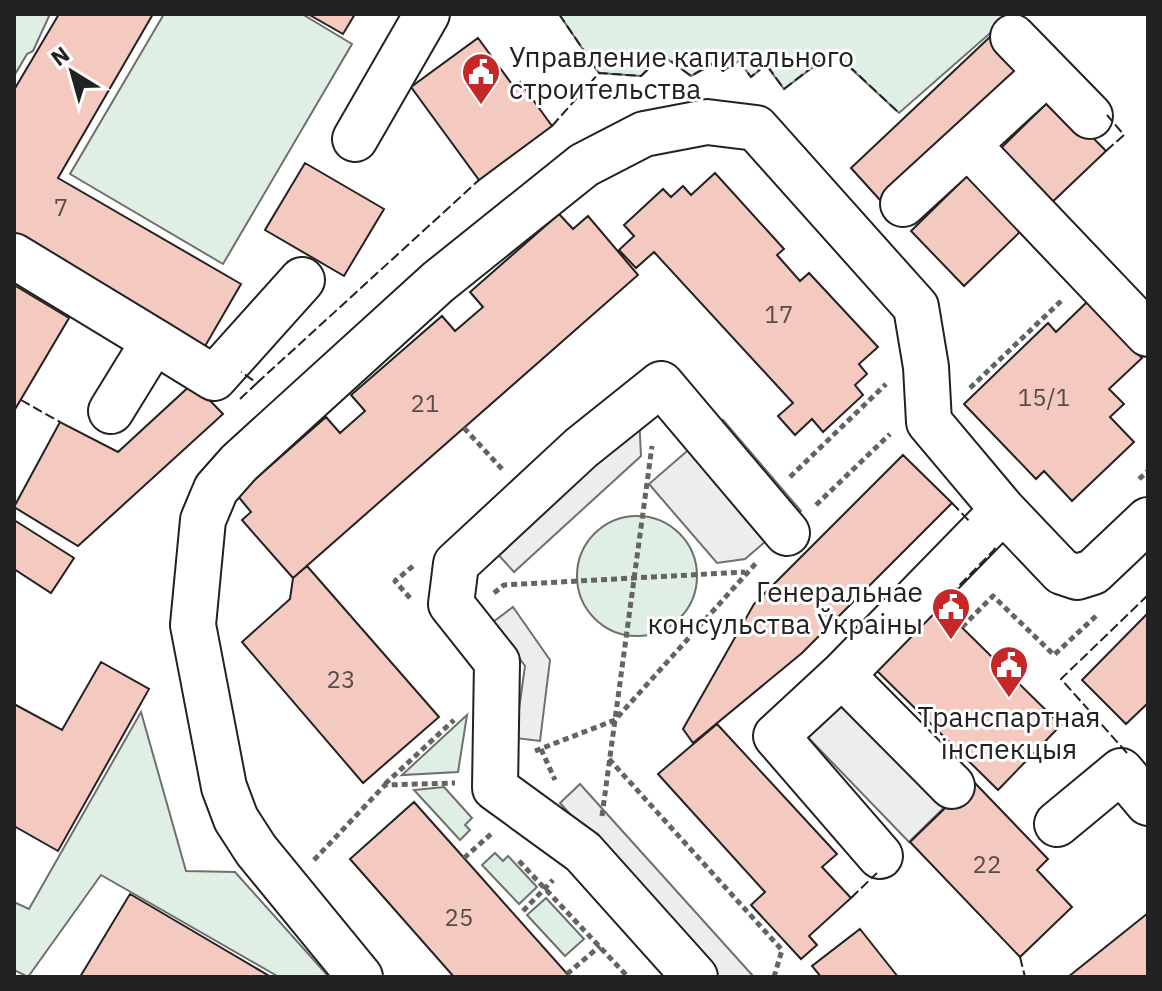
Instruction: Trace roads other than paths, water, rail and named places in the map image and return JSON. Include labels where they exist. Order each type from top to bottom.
[{"type":"street","points":[[355,139],[427,14]]},
{"type":"street","points":[[1013,37],[1090,116]]},
{"type":"street","points":[[903,204],[1047,72]]},
{"type":"street","points":[[360,977],[256,850],[236,819],[224,787],[193,625],[203,520],[216,489],[239,463],[438,282],[584,165],[644,134],[707,122],[756,128],[916,307],[926,367],[929,422],[1003,510],[1062,572],[1077,577],[1093,572],[1143,500]]},
{"type":"street","points":[[968,145],[1148,334]]},
{"type":"street","points":[[14,256],[214,378],[302,280]]},
{"type":"street","points":[[111,411],[154,341]]},
{"type":"street","points":[[695,977],[583,852],[495,788],[479,782],[497,662],[451,604],[456,564],[581,448],[661,384],[787,533]]},
{"type":"street","points":[[880,856],[776,736],[842,675],[1003,510]]},
{"type":"street","points":[[842,675],[952,786]]},
{"type":"street","points":[[1057,824],[1121,771],[1148,803]]},
{"type":"place","name":"Управление капитального строительства","points":[[481,106]]},
{"type":"place","name":"Генеральнае консульства Ўкраіны","points":[[951,641]]},
{"type":"place","name":"Транспартная інспекцыя","points":[[1009,699]]}]
